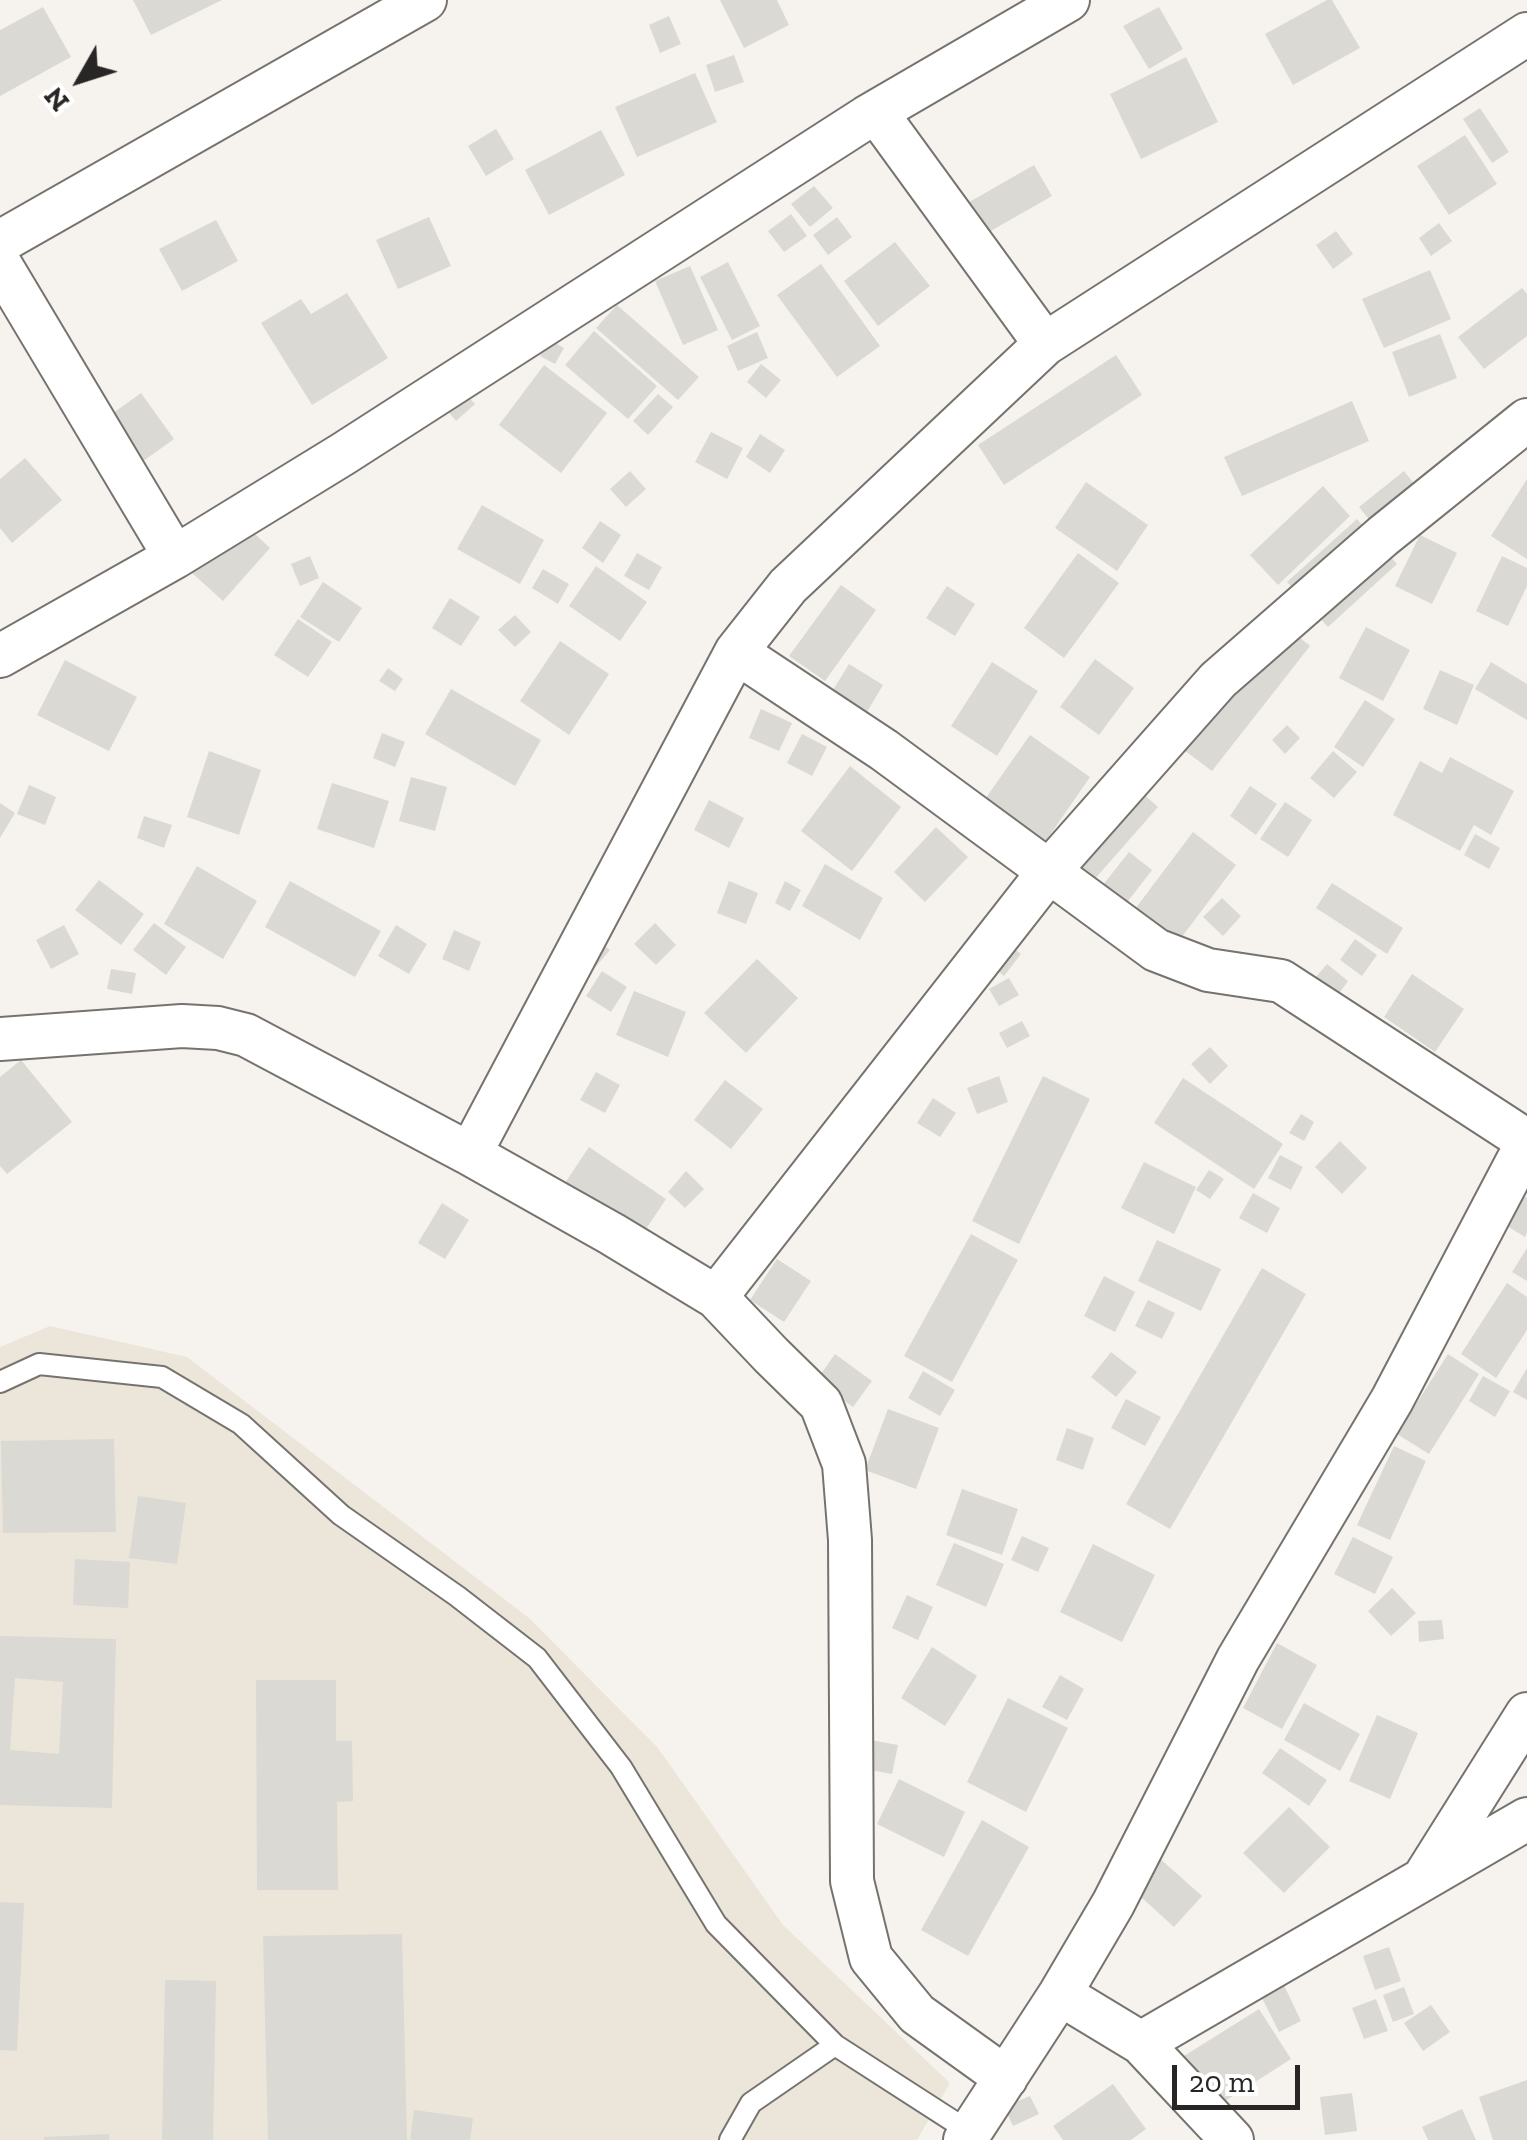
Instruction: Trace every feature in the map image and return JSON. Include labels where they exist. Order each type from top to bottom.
[{"type":"street","points":[[0,242],[425,0]]},
{"type":"street","points":[[0,656],[175,557],[343,454],[876,112],[1068,0]]},
{"type":"street","points":[[470,1154],[736,652],[788,586],[1046,344],[1527,34]]},
{"type":"street","points":[[876,112],[1046,344]]},
{"type":"street","points":[[0,264],[175,557]]},
{"type":"street","points":[[716,1297],[1050,870],[1218,680],[1383,536],[1527,420]]},
{"type":"street","points":[[736,652],[884,750],[1156,950],[1208,970],[1281,981],[1527,1142],[1392,1400],[1238,1659],[1113,1904],[968,2136]]},
{"type":"street","points":[[0,1039],[182,1026],[218,1028],[246,1035],[470,1154],[716,1297],[821,1404],[844,1464],[850,1540],[852,1881],[871,1958],[917,2014],[1006,2078]]},
{"type":"street","points":[[1424,1878],[1527,1714]]},
{"type":"street","points":[[1141,2043],[1527,1818]]},
{"type":"street","points":[[1060,1994],[1141,2043],[1232,2140]]},
{"type":"lane","points":[[0,1382],[39,1364],[162,1377],[241,1424],[342,1515],[537,1658],[621,1767],[716,1924],[836,2046],[968,2136]]},
{"type":"lane","points":[[730,2140],[752,2102],[836,2046]]},
{"type":"shaded area","points":[[50,1326],[187,1357],[529,1618],[658,1748],[783,1925],[950,2083],[917,2140],[0,2140],[0,1347]]},
{"type":"building","points":[[133,0],[222,0],[151,35]]},
{"type":"building","points":[[720,0],[777,0],[789,25],[744,48]]},
{"type":"building","points":[[1332,0],[1360,48],[1293,85],[1265,34]]},
{"type":"building","points":[[43,7],[71,57],[0,96],[0,30]]},
{"type":"building","points":[[1159,7],[1183,49],[1149,69],[1123,26]]},
{"type":"building","points":[[669,16],[681,44],[660,53],[649,25]]},
{"type":"building","points":[[734,55],[744,82],[715,92],[706,65]]},
{"type":"building","points":[[1186,57],[1218,122],[1141,159],[1110,94]]},
{"type":"building","points":[[695,73],[717,122],[637,157],[615,107]]},
{"type":"building","points":[[1480,108],[1509,152],[1492,163],[1463,119]]},
{"type":"building","points":[[496,129],[514,159],[486,176],[468,146]]},
{"type":"building","points":[[601,130],[625,175],[549,215],[525,170]]},
{"type":"building","points":[[1465,135],[1497,184],[1449,215],[1417,166]]},
{"type":"building","points":[[1034,165],[1052,196],[982,236],[964,205]]},
{"type":"building","points":[[814,186],[833,208],[810,227],[791,204]]},
{"type":"building","points":[[791,214],[807,236],[784,252],[768,231]]},
{"type":"building","points":[[429,217],[451,266],[398,289],[376,240]]},
{"type":"building","points":[[837,217],[852,237],[828,255],[813,235]]},
{"type":"building","points":[[216,220],[238,261],[182,291],[159,249]]},
{"type":"building","points":[[1439,223],[1452,241],[1431,256],[1419,238]]},
{"type":"building","points":[[1336,231],[1353,254],[1333,269],[1316,245]]},
{"type":"building","points":[[895,242],[930,286],[878,326],[844,281]]},
{"type":"building","points":[[728,262],[760,326],[732,340],[700,277]]},
{"type":"building","points":[[821,264],[880,346],[837,377],[777,295]]},
{"type":"building","points":[[690,266],[718,330],[683,345],[655,281]]},
{"type":"building","points":[[1430,270],[1451,319],[1384,348],[1362,299]]},
{"type":"building","points":[[1522,288],[1527,294],[1527,336],[1484,369],[1458,337]]},
{"type":"building","points":[[347,293],[388,358],[312,405],[261,323],[301,299],[311,314]]},
{"type":"building","points":[[617,305],[699,377],[678,400],[596,328]]},
{"type":"building","points":[[594,331],[657,386],[628,419],[565,365]]},
{"type":"building","points":[[757,332],[768,358],[738,371],[727,346]]},
{"type":"building","points":[[1440,334],[1457,378],[1409,397],[1392,352]]},
{"type":"building","points":[[550,340],[564,348],[555,364],[540,356]]},
{"type":"building","points":[[1116,355],[1142,395],[1004,485],[978,445]]},
{"type":"building","points":[[761,364],[781,380],[766,398],[747,382]]},
{"type":"building","points":[[544,365],[607,413],[561,473],[499,425]]},
{"type":"building","points":[[464,392],[475,404],[456,421],[446,409]]},
{"type":"building","points":[[141,393],[174,439],[128,472],[95,426]]},
{"type":"building","points":[[658,394],[673,407],[648,435],[633,421]]},
{"type":"building","points":[[1352,401],[1369,441],[1242,496],[1224,457]]},
{"type":"building","points":[[711,432],[743,448],[727,479],[695,462]]},
{"type":"building","points":[[760,434],[785,450],[770,473],[746,457]]},
{"type":"building","points":[[25,458],[62,500],[12,543],[0,528],[0,479]]},
{"type":"building","points":[[630,471],[646,489],[626,507],[610,489]]},
{"type":"building","points":[[1404,471],[1424,496],[1379,532],[1359,507]]},
{"type":"building","points":[[1527,479],[1527,559],[1491,536]]},
{"type":"building","points":[[1086,482],[1148,525],[1117,571],[1055,528]]},
{"type":"building","points":[[1323,486],[1350,516],[1278,585],[1250,555]]},
{"type":"building","points":[[482,505],[544,540],[520,584],[457,549]]},
{"type":"building","points":[[229,510],[270,548],[223,601],[181,563]]},
{"type":"building","points":[[1357,519],[1397,564],[1328,627],[1287,582]]},
{"type":"building","points":[[600,521],[621,535],[603,563],[582,548]]},
{"type":"building","points":[[1420,535],[1457,553],[1432,604],[1395,586]]},
{"type":"building","points":[[637,553],[662,567],[649,590],[624,576]]},
{"type":"building","points":[[1078,553],[1119,583],[1064,658],[1024,628]]},
{"type":"building","points":[[310,556],[319,578],[300,586],[291,564]]},
{"type":"building","points":[[1502,556],[1527,568],[1527,586],[1508,626],[1476,611]]},
{"type":"building","points":[[596,566],[647,602],[620,641],[569,606]]},
{"type":"building","points":[[543,569],[569,584],[558,604],[532,588]]},
{"type":"building","points":[[323,582],[362,608],[339,642],[300,617]]},
{"type":"building","points":[[841,585],[876,610],[825,681],[789,656]]},
{"type":"building","points":[[947,586],[975,604],[955,636],[926,618]]},
{"type":"building","points":[[450,598],[480,617],[461,646],[432,628]]},
{"type":"building","points":[[515,615],[531,632],[515,647],[498,630]]},
{"type":"building","points":[[1272,615],[1310,646],[1212,771],[1172,741]]},
{"type":"building","points":[[298,619],[332,642],[308,677],[274,655]]},
{"type":"building","points":[[1366,627],[1410,650],[1383,701],[1339,678]]},
{"type":"building","points":[[560,641],[609,674],[569,735],[520,701]]},
{"type":"building","points":[[1095,659],[1134,688],[1099,735],[1060,707]]},
{"type":"building","points":[[65,660],[137,697],[109,751],[37,715]]},
{"type":"building","points":[[992,662],[1038,691],[997,756],[951,726]]},
{"type":"building","points":[[1491,662],[1527,684],[1527,720],[1475,689]]},
{"type":"building","points":[[849,664],[883,685],[864,717],[830,695]]},
{"type":"building","points":[[388,668],[403,679],[395,691],[379,681]]},
{"type":"building","points":[[1440,670],[1474,685],[1457,725],[1423,709]]},
{"type":"building","points":[[451,689],[541,740],[515,786],[425,734]]},
{"type":"building","points":[[1365,700],[1395,719],[1363,767],[1334,747]]},
{"type":"building","points":[[761,709],[792,723],[779,751],[749,738]]},
{"type":"building","points":[[1287,725],[1300,738],[1285,754],[1272,740]]},
{"type":"building","points":[[382,733],[405,742],[395,767],[373,758]]},
{"type":"building","points":[[802,734],[827,747],[812,776],[787,763]]},
{"type":"building","points":[[1030,735],[1090,777],[1043,845],[983,802]]},
{"type":"building","points":[[209,751],[261,770],[239,835],[187,817]]},
{"type":"building","points":[[1333,751],[1357,772],[1334,798],[1310,778]]},
{"type":"building","points":[[1450,757],[1514,791],[1491,835],[1474,825],[1460,851],[1393,815],[1420,761],[1442,773]]},
{"type":"building","points":[[850,766],[901,807],[852,871],[801,831]]},
{"type":"building","points":[[1117,771],[1158,807],[1086,889],[1045,853]]},
{"type":"building","points":[[411,777],[447,787],[435,831],[399,821]]},
{"type":"building","points":[[332,783],[389,801],[374,848],[317,829]]},
{"type":"building","points":[[29,785],[56,797],[45,825],[17,814]]},
{"type":"building","points":[[1250,786],[1277,804],[1256,835],[1230,816]]},
{"type":"building","points":[[709,800],[744,818],[729,848],[694,830]]},
{"type":"building","points":[[1285,802],[1312,820],[1288,857],[1260,839]]},
{"type":"building","points":[[0,803],[15,813],[0,838]]},
{"type":"building","points":[[144,816],[172,825],[164,848],[137,838]]},
{"type":"building","points":[[936,827],[968,857],[925,902],[894,872]]},
{"type":"building","points":[[1193,832],[1236,865],[1169,954],[1126,921]]},
{"type":"building","points":[[1475,834],[1500,848],[1489,869],[1464,855]]},
{"type":"building","points":[[1129,852],[1152,870],[1118,914],[1095,895]]},
{"type":"building","points":[[825,864],[883,898],[860,940],[802,906]]},
{"type":"building","points":[[197,866],[257,901],[223,959],[164,924]]},
{"type":"building","points":[[99,880],[144,914],[121,945],[75,910]]},
{"type":"building","points":[[290,881],[381,931],[355,977],[265,927]]},
{"type":"building","points":[[729,881],[758,893],[746,924],[717,913]]},
{"type":"building","points":[[785,881],[801,890],[790,911],[775,903]]},
{"type":"building","points":[[1332,883],[1403,928],[1387,954],[1316,908]]},
{"type":"building","points":[[1222,898],[1241,916],[1223,936],[1203,917]]},
{"type":"building","points":[[154,923],[186,947],[166,975],[133,950]]},
{"type":"building","points":[[655,923],[676,945],[656,965],[634,944]]},
{"type":"building","points":[[64,925],[79,954],[51,969],[36,940]]},
{"type":"building","points":[[396,925],[427,944],[409,974],[378,956]]},
{"type":"building","points":[[454,930],[481,942],[469,971],[442,959]]},
{"type":"building","points":[[993,932],[1021,954],[1004,976],[976,954]]},
{"type":"building","points":[[595,938],[610,950],[592,971],[578,958]]},
{"type":"building","points":[[1355,939],[1377,955],[1362,976],[1340,960]]},
{"type":"building","points":[[757,959],[798,998],[746,1053],[704,1013]]},
{"type":"building","points":[[1327,964],[1348,981],[1337,996],[1315,978]]},
{"type":"building","points":[[111,969],[136,973],[132,994],[107,989]]},
{"type":"building","points":[[602,971],[627,987],[611,1012],[586,996]]},
{"type":"building","points":[[1412,974],[1464,1009],[1435,1052],[1384,1017]]},
{"type":"building","points":[[1009,978],[1019,995],[999,1006],[989,989]]},
{"type":"building","points":[[634,991],[686,1012],[668,1057],[616,1035]]},
{"type":"building","points":[[1022,1021],[1030,1036],[1007,1048],[999,1033]]},
{"type":"building","points":[[1210,1047],[1228,1066],[1210,1084],[1191,1064]]},
{"type":"building","points":[[21,1060],[72,1122],[7,1174],[0,1166],[0,1077]]},
{"type":"building","points":[[596,1072],[620,1085],[605,1113],[580,1100]]},
{"type":"building","points":[[999,1076],[1008,1102],[977,1114],[967,1088]]},
{"type":"building","points":[[1043,1076],[1090,1099],[1019,1244],[972,1221]]},
{"type":"building","points":[[1183,1078],[1283,1144],[1254,1189],[1154,1123]]},
{"type":"building","points":[[725,1080],[763,1109],[731,1149],[694,1120]]},
{"type":"building","points":[[933,1098],[956,1113],[940,1137],[917,1123]]},
{"type":"building","points":[[1301,1114],[1314,1122],[1304,1141],[1289,1133]]},
{"type":"building","points":[[1340,1141],[1367,1168],[1342,1194],[1315,1167]]},
{"type":"building","points":[[589,1147],[666,1199],[636,1244],[559,1192]]},
{"type":"building","points":[[1280,1155],[1303,1167],[1291,1190],[1268,1178]]},
{"type":"building","points":[[1144,1162],[1196,1187],[1174,1234],[1121,1208]]},
{"type":"building","points":[[1209,1170],[1224,1179],[1210,1199],[1196,1190]]},
{"type":"building","points":[[686,1171],[704,1189],[685,1208],[668,1192]]},
{"type":"building","points":[[1253,1193],[1280,1208],[1267,1233],[1239,1218]]},
{"type":"building","points":[[1524,1196],[1527,1198],[1525,1237],[1507,1226]]},
{"type":"building","points":[[442,1203],[469,1220],[445,1259],[418,1243]]},
{"type":"building","points":[[971,1234],[1018,1260],[952,1382],[904,1356]]},
{"type":"building","points":[[1157,1240],[1221,1269],[1201,1311],[1138,1281]]},
{"type":"building","points":[[1527,1248],[1527,1281],[1512,1272]]},
{"type":"building","points":[[777,1259],[811,1281],[784,1322],[750,1300]]},
{"type":"building","points":[[1262,1268],[1306,1294],[1170,1529],[1126,1504]]},
{"type":"building","points":[[1104,1276],[1135,1292],[1115,1332],[1084,1316]]},
{"type":"building","points":[[1507,1283],[1527,1297],[1527,1330],[1496,1378],[1461,1354]]},
{"type":"building","points":[[1148,1300],[1175,1313],[1162,1339],[1135,1326]]},
{"type":"building","points":[[1111,1352],[1137,1372],[1116,1397],[1091,1377]]},
{"type":"building","points":[[835,1354],[872,1381],[853,1407],[816,1381]]},
{"type":"building","points":[[1448,1354],[1479,1374],[1429,1454],[1397,1434]]},
{"type":"building","points":[[1527,1368],[1527,1400],[1513,1392]]},
{"type":"building","points":[[923,1371],[955,1390],[940,1416],[908,1398]]},
{"type":"building","points":[[1483,1376],[1510,1391],[1495,1417],[1469,1401]]},
{"type":"building","points":[[1126,1399],[1161,1417],[1145,1446],[1111,1428]]},
{"type":"building","points":[[888,1409],[939,1428],[916,1489],[865,1470]]},
{"type":"building","points":[[1067,1428],[1094,1438],[1083,1470],[1056,1460]]},
{"type":"building","points":[[114,1439],[116,1532],[3,1533],[1,1441]]},
{"type":"building","points":[[1394,1446],[1426,1461],[1390,1540],[1357,1525]]},
{"type":"building","points":[[962,1489],[1018,1509],[1002,1555],[946,1535]]},
{"type":"building","points":[[138,1496],[186,1503],[177,1564],[129,1558]]},
{"type":"building","points":[[1022,1536],[1049,1548],[1038,1572],[1011,1560]]},
{"type":"building","points":[[1353,1537],[1393,1557],[1375,1594],[1334,1574]]},
{"type":"building","points":[[954,1543],[1004,1564],[986,1607],[936,1585]]},
{"type":"building","points":[[1093,1544],[1155,1575],[1122,1642],[1060,1612]]},
{"type":"building","points":[[75,1559],[130,1562],[128,1608],[73,1605]]},
{"type":"building","points":[[1392,1588],[1416,1613],[1391,1636],[1368,1611]]},
{"type":"building","points":[[907,1595],[933,1607],[918,1640],[892,1628]]},
{"type":"building","points":[[1442,1620],[1444,1639],[1419,1642],[1418,1621]]},
{"type":"building","points":[[0,1636],[116,1639],[112,1808],[0,1805]],"holes":[[[15,1678],[63,1682],[59,1754],[10,1750]]]},
{"type":"building","points":[[1277,1643],[1317,1665],[1282,1729],[1243,1708]]},
{"type":"building","points":[[932,1647],[977,1676],[945,1726],[901,1698]]},
{"type":"building","points":[[1060,1675],[1084,1689],[1067,1720],[1042,1707]]},
{"type":"building","points":[[256,1680],[336,1680],[336,1741],[352,1741],[353,1801],[337,1802],[338,1890],[257,1890]]},
{"type":"building","points":[[1008,1698],[1068,1728],[1026,1812],[967,1782]]},
{"type":"building","points":[[1304,1703],[1360,1734],[1340,1771],[1284,1740]]},
{"type":"building","points":[[1377,1715],[1418,1733],[1390,1799],[1349,1781]]},
{"type":"building","points":[[871,1740],[898,1745],[892,1774],[865,1769]]},
{"type":"building","points":[[1280,1748],[1327,1780],[1309,1806],[1262,1773]]},
{"type":"building","points":[[899,1779],[965,1812],[944,1857],[877,1824]]},
{"type":"building","points":[[1289,1807],[1330,1847],[1284,1893],[1243,1853]]},
{"type":"building","points":[[982,1820],[1029,1847],[968,1956],[921,1930]]},
{"type":"building","points":[[1157,1856],[1202,1896],[1174,1927],[1130,1887]]},
{"type":"building","points":[[0,1902],[24,1903],[17,2051],[0,2050]]},
{"type":"building","points":[[402,1934],[407,2140],[268,2140],[263,1936]]},
{"type":"building","points":[[1389,1947],[1401,1981],[1375,1990],[1363,1956]]},
{"type":"building","points":[[1281,1979],[1301,2021],[1279,2032],[1258,1990]]},
{"type":"building","points":[[165,1980],[216,1981],[213,2140],[162,2140]]},
{"type":"building","points":[[1404,1987],[1414,2014],[1393,2022],[1383,1995]]},
{"type":"building","points":[[1376,1999],[1388,2031],[1364,2039],[1352,2008]]},
{"type":"building","points":[[1431,2005],[1450,2032],[1423,2051],[1404,2023]]},
{"type":"building","points":[[1259,2009],[1291,2059],[1208,2112],[1176,2061]]},
{"type":"building","points":[[1527,2080],[1527,2140],[1493,2140],[1479,2097]]},
{"type":"building","points":[[1113,2084],[1146,2129],[1131,2140],[1063,2140],[1053,2126]]},
{"type":"building","points":[[1352,2093],[1357,2131],[1325,2135],[1320,2097]]},
{"type":"building","points":[[1030,2096],[1039,2114],[1013,2126],[1004,2107]]},
{"type":"building","points":[[1462,2109],[1476,2140],[1428,2140],[1422,2127]]},
{"type":"building","points":[[414,2110],[473,2118],[470,2140],[410,2140]]},
{"type":"building","points":[[109,2134],[109,2140],[44,2140],[44,2137]]}]
